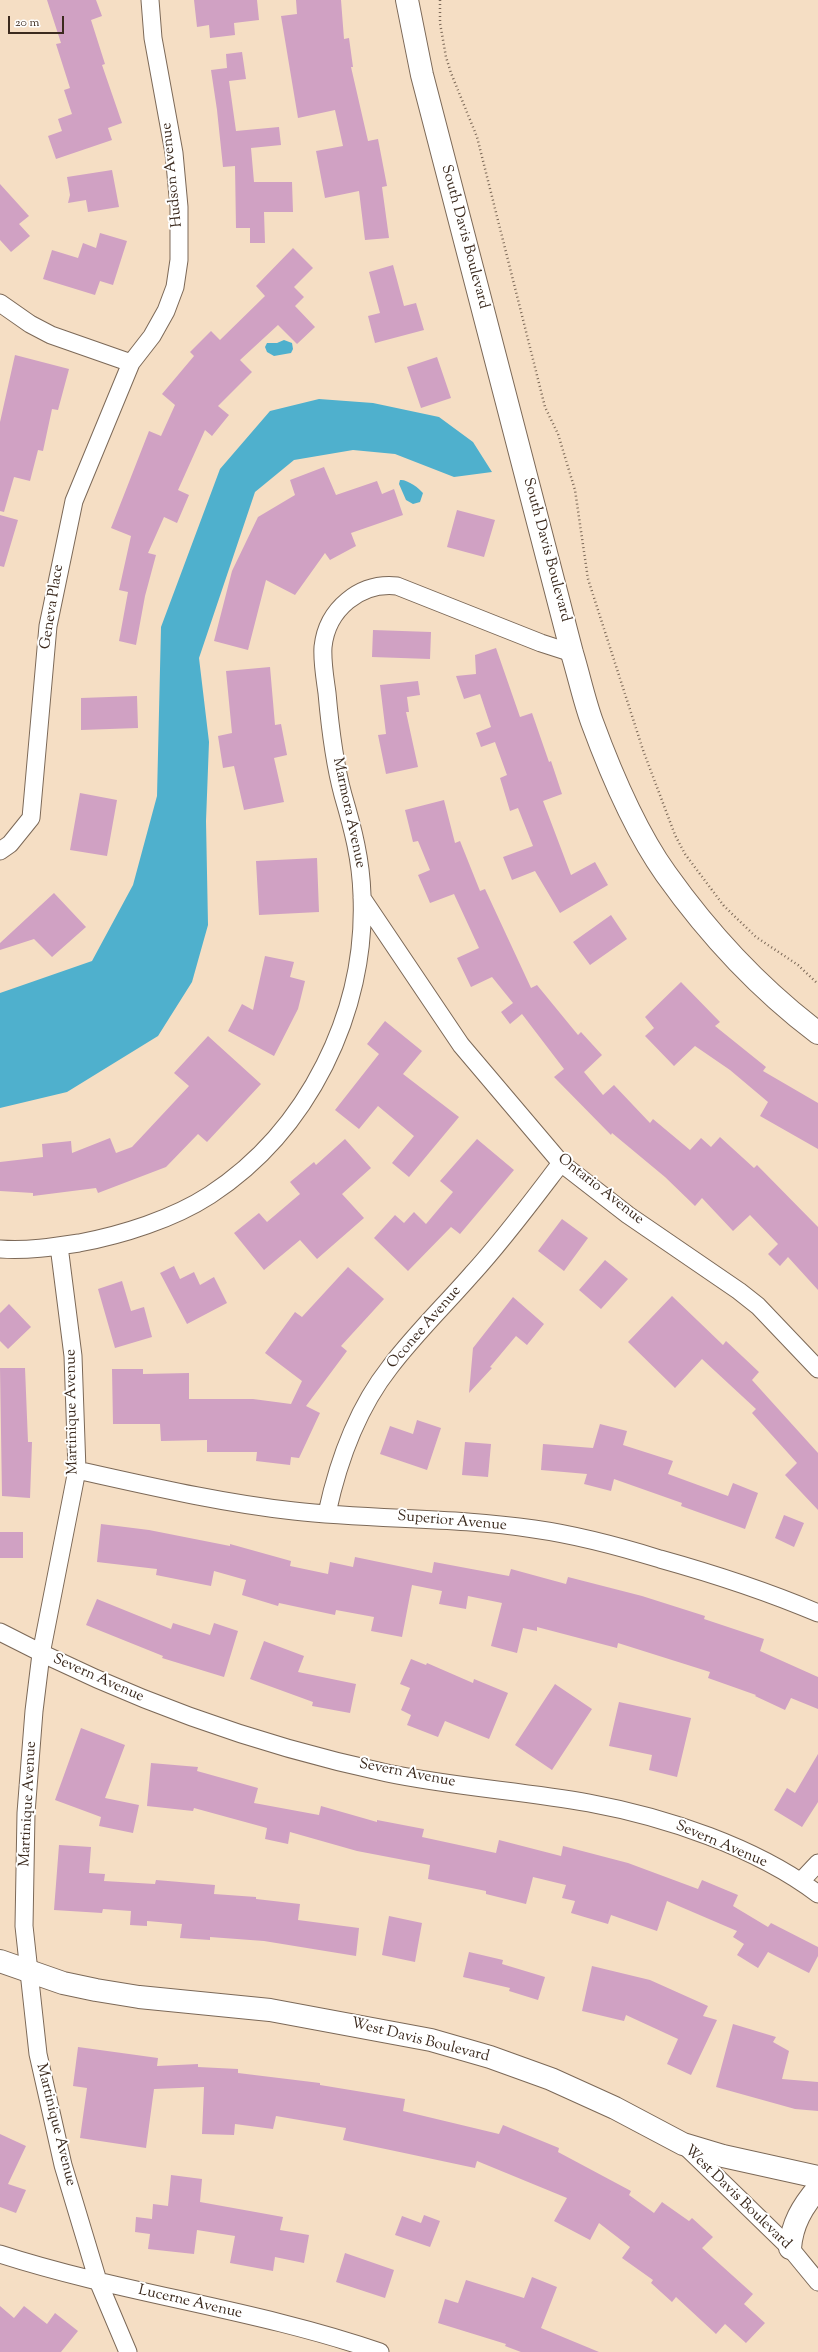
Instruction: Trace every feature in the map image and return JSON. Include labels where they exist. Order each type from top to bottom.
[{"type":"street","name":"Hudson Avenue","points":[[131,363],[152,336],[166,311],[175,287],[179,260],[179,206],[174,153],[153,38],[150,0]]},
{"type":"street","name":"South Davis Boulevard","points":[[407,0],[422,75],[572,653],[592,722],[631,813],[665,873],[712,932],[760,983],[791,1013],[818,1033]]},
{"type":"street","points":[[0,303],[30,324],[51,335],[131,363]]},
{"type":"street","name":"Geneva Place","points":[[0,851],[10,844],[31,818],[48,626],[59,564],[74,502],[131,363]]},
{"type":"street","name":"Marmora Avenue","points":[[0,1249],[31,1250],[59,1246],[124,1232],[191,1206],[227,1183],[266,1147],[316,1083],[339,1032],[356,978],[360,950],[362,898],[360,856],[343,794],[331,735],[323,657],[326,633],[330,622],[341,607],[355,594],[371,587],[386,584],[397,586],[572,653]]},
{"type":"street","name":"Ontario Avenue","points":[[362,898],[461,1045],[561,1163],[628,1215],[739,1290],[791,1340],[818,1369]]},
{"type":"street","name":"Oconee Avenue","points":[[327,1513],[334,1478],[349,1441],[366,1403],[389,1368],[495,1248],[561,1163]]},
{"type":"street","name":"Martinique Avenue","points":[[59,1246],[73,1356],[77,1470],[41,1654],[26,1814],[24,1926],[38,2054],[61,2158],[98,2281],[128,2352]]},
{"type":"street","name":"Superior Avenue","points":[[77,1470],[203,1499],[296,1511],[466,1521],[534,1529],[604,1542],[769,1592],[818,1613]]},
{"type":"street","name":"Severn Avenue","points":[[0,1632],[41,1654],[105,1684],[174,1712],[273,1745],[387,1772],[455,1785],[589,1803],[644,1816],[698,1833],[749,1855],[801,1881],[818,1894]]},
{"type":"street","points":[[801,1881],[818,1863]]},
{"type":"street","name":"West Davis Boulevard","points":[[0,1961],[28,1972],[96,1990],[139,1997],[270,2010],[431,2040],[490,2057],[552,2079],[615,2108],[683,2144],[790,2248],[818,2282]]},
{"type":"street","points":[[683,2144],[723,2156],[818,2177]]},
{"type":"street","points":[[790,2248],[791,2236],[799,2213],[818,2188]]},
{"type":"street","name":"Lucerne Avenue","points":[[0,2254],[98,2281],[331,2336],[380,2352]]},
{"type":"path","points":[[440,0],[440,23],[450,73],[474,125],[545,408],[558,434],[575,490],[588,579],[643,750],[665,812],[685,854],[724,906],[756,937],[798,965],[818,984]]},
{"type":"water","points":[[284,340],[292,343],[293,349],[291,353],[274,356],[267,352],[265,347],[267,343],[277,343]]},
{"type":"water","points":[[319,399],[373,403],[439,417],[473,442],[492,472],[454,477],[395,454],[353,450],[294,460],[255,492],[199,658],[209,742],[206,821],[208,925],[192,982],[158,1036],[67,1092],[0,1108],[0,993],[92,961],[133,885],[157,796],[161,627],[220,469],[270,411]]},
{"type":"water","points":[[400,480],[409,482],[423,493],[420,502],[413,504],[406,500],[399,484]]},
{"type":"building","points":[[47,0],[96,0],[102,16],[91,20],[105,64],[102,65],[122,123],[108,128],[112,140],[56,159],[48,136],[62,131],[58,119],[72,114],[64,90],[70,88],[56,44],[61,43]]},
{"type":"building","points":[[194,0],[257,0],[259,20],[234,23],[235,35],[210,38],[209,25],[197,27]]},
{"type":"building","points":[[296,0],[341,0],[344,39],[349,38],[353,67],[351,67],[368,141],[378,139],[387,186],[382,187],[389,238],[365,240],[359,191],[325,198],[316,151],[343,146],[335,110],[298,118],[281,16],[297,14]]},
{"type":"building","points":[[242,52],[246,79],[229,81],[236,131],[279,127],[281,145],[251,148],[254,182],[292,182],[293,212],[264,212],[265,243],[250,243],[250,228],[236,228],[235,166],[223,167],[211,70],[227,68],[226,54]]},
{"type":"building","points":[[112,170],[119,207],[88,212],[86,200],[68,203],[70,195],[67,177]]},
{"type":"building","points":[[0,184],[29,216],[19,224],[30,236],[11,252],[0,240]]},
{"type":"building","points":[[100,233],[127,241],[113,285],[100,281],[95,295],[43,279],[52,250],[78,258],[83,243],[96,248]]},
{"type":"building","points":[[293,248],[313,268],[294,287],[304,297],[295,306],[315,327],[297,344],[278,325],[240,360],[252,372],[218,406],[229,415],[212,436],[205,430],[178,490],[189,495],[177,523],[164,517],[148,553],[156,555],[145,596],[136,645],[119,641],[128,592],[119,590],[131,536],[111,528],[149,431],[161,436],[175,405],[162,394],[194,356],[190,352],[211,331],[220,340],[265,296],[256,286]]},
{"type":"building","points":[[393,265],[404,306],[416,303],[424,330],[375,343],[368,316],[380,313],[369,272]]},
{"type":"building","points":[[15,355],[69,369],[58,410],[52,409],[43,451],[38,450],[30,481],[14,477],[4,512],[0,511],[0,422]]},
{"type":"building","points":[[437,357],[451,398],[421,408],[407,367]]},
{"type":"building","points":[[324,467],[336,495],[377,481],[382,494],[394,489],[403,515],[351,533],[356,546],[330,560],[325,553],[295,595],[266,580],[248,650],[214,641],[232,571],[258,517],[295,495],[290,480]]},
{"type":"building","points":[[457,510],[495,520],[484,557],[447,547]]},
{"type":"building","points":[[0,515],[18,520],[4,567],[0,566]]},
{"type":"building","points":[[373,630],[431,632],[430,659],[372,657]]},
{"type":"building","points":[[496,648],[520,717],[532,713],[562,794],[543,801],[571,875],[595,862],[608,885],[560,913],[535,871],[512,880],[503,857],[533,846],[518,808],[510,811],[500,778],[507,775],[495,742],[481,747],[476,733],[491,727],[480,694],[464,699],[456,676],[476,674],[475,655]]},
{"type":"building","points":[[270,667],[275,725],[281,724],[287,755],[274,758],[284,802],[244,810],[234,766],[223,768],[218,736],[232,733],[226,671]]},
{"type":"building","points":[[418,681],[420,695],[407,697],[409,712],[406,712],[418,767],[386,774],[378,735],[386,734],[380,685]]},
{"type":"building","points":[[137,696],[138,728],[81,730],[81,698]]},
{"type":"building","points":[[80,793],[117,800],[107,856],[70,850]]},
{"type":"building","points":[[444,800],[455,843],[460,841],[480,891],[485,889],[531,988],[537,985],[578,1035],[581,1032],[602,1055],[584,1072],[603,1095],[614,1085],[650,1123],[653,1119],[690,1150],[701,1138],[711,1147],[720,1137],[754,1168],[757,1165],[818,1227],[818,1290],[788,1257],[780,1266],[768,1254],[778,1244],[750,1215],[733,1231],[702,1198],[695,1206],[665,1177],[612,1133],[611,1135],[554,1077],[564,1069],[522,1014],[510,1024],[501,1012],[513,1003],[492,977],[471,987],[457,958],[479,948],[454,894],[430,903],[418,875],[430,870],[418,841],[413,842],[405,810]]},
{"type":"building","points":[[317,858],[319,912],[259,915],[256,861]]},
{"type":"building","points":[[54,893],[86,927],[52,957],[34,939],[0,950],[0,943]]},
{"type":"building","points":[[611,915],[627,939],[590,965],[573,942]]},
{"type":"building","points":[[265,956],[294,962],[290,977],[305,981],[298,1009],[274,1056],[228,1031],[242,1004],[253,1010]]},
{"type":"building","points":[[681,982],[720,1022],[715,1026],[766,1067],[763,1071],[818,1103],[818,1149],[760,1116],[768,1102],[730,1070],[695,1046],[674,1066],[645,1036],[654,1028],[645,1017]]},
{"type":"building","points":[[385,1021],[422,1051],[403,1074],[459,1117],[409,1177],[392,1163],[414,1136],[378,1106],[359,1129],[335,1110],[379,1054],[367,1044]]},
{"type":"building","points":[[208,1036],[261,1084],[207,1142],[198,1134],[166,1167],[98,1193],[96,1188],[33,1196],[33,1193],[0,1191],[0,1162],[43,1157],[42,1144],[71,1141],[72,1153],[110,1138],[116,1153],[132,1147],[189,1086],[174,1073]]},
{"type":"building","points":[[345,1139],[371,1168],[342,1194],[364,1218],[317,1259],[300,1240],[264,1270],[234,1233],[259,1213],[267,1222],[300,1194],[290,1182],[314,1162],[316,1165]]},
{"type":"building","points":[[477,1139],[514,1170],[460,1234],[451,1227],[408,1271],[374,1238],[395,1215],[404,1223],[414,1212],[426,1224],[453,1192],[440,1181]]},
{"type":"building","points":[[562,1219],[588,1238],[564,1271],[538,1251]]},
{"type":"building","points":[[605,1260],[628,1279],[601,1309],[579,1290]]},
{"type":"building","points":[[174,1266],[180,1279],[194,1272],[200,1285],[214,1277],[227,1303],[187,1324],[160,1273]]},
{"type":"building","points":[[348,1267],[384,1299],[341,1346],[347,1351],[306,1406],[320,1413],[299,1458],[291,1457],[290,1465],[256,1461],[257,1452],[207,1452],[207,1440],[161,1441],[160,1424],[113,1424],[112,1369],[143,1369],[143,1374],[189,1373],[189,1399],[253,1399],[291,1404],[302,1381],[265,1353],[295,1312],[302,1317]]},
{"type":"building","points":[[122,1281],[131,1311],[144,1307],[152,1337],[115,1348],[98,1289]]},
{"type":"building","points":[[672,1296],[723,1345],[726,1341],[759,1372],[752,1380],[818,1453],[818,1510],[785,1475],[797,1463],[752,1413],[756,1409],[702,1359],[675,1388],[628,1342]]},
{"type":"building","points":[[513,1297],[544,1324],[527,1345],[516,1336],[490,1367],[492,1368],[469,1393],[473,1348]]},
{"type":"building","points":[[9,1304],[31,1327],[8,1349],[0,1341],[0,1313]]},
{"type":"building","points":[[0,1368],[25,1368],[28,1442],[32,1442],[30,1498],[2,1496]]},
{"type":"building","points":[[417,1420],[441,1428],[427,1470],[380,1454],[390,1426],[413,1434]]},
{"type":"building","points":[[600,1424],[627,1431],[623,1445],[673,1461],[668,1474],[728,1496],[733,1483],[758,1493],[745,1529],[681,1506],[682,1503],[614,1479],[611,1491],[584,1484],[587,1474],[541,1470],[543,1444],[593,1448]]},
{"type":"building","points":[[465,1442],[491,1444],[488,1477],[462,1475]]},
{"type":"building","points":[[784,1515],[804,1523],[794,1547],[775,1538]]},
{"type":"building","points":[[101,1524],[149,1530],[230,1546],[230,1544],[291,1561],[290,1566],[328,1574],[330,1562],[353,1567],[355,1557],[432,1573],[434,1562],[509,1576],[511,1569],[566,1584],[568,1577],[642,1596],[705,1616],[704,1619],[764,1639],[760,1651],[818,1677],[818,1709],[791,1698],[785,1710],[755,1696],[756,1695],[708,1678],[710,1672],[618,1643],[617,1648],[537,1627],[537,1631],[523,1628],[517,1653],[491,1646],[502,1603],[468,1596],[466,1609],[439,1604],[442,1591],[412,1585],[402,1637],[371,1631],[374,1617],[336,1610],[335,1615],[279,1603],[278,1606],[242,1595],[246,1580],[214,1571],[211,1586],[156,1575],[157,1569],[97,1562]]},
{"type":"building","points":[[0,1532],[23,1532],[23,1558],[0,1558]]},
{"type":"building","points":[[97,1599],[171,1629],[173,1623],[210,1635],[214,1623],[238,1631],[224,1677],[162,1658],[163,1656],[86,1625]]},
{"type":"building","points":[[264,1641],[304,1656],[298,1672],[356,1684],[350,1713],[312,1706],[313,1702],[250,1679]]},
{"type":"building","points":[[411,1659],[426,1665],[427,1663],[473,1683],[474,1679],[508,1693],[489,1739],[445,1721],[438,1737],[407,1725],[411,1715],[401,1710],[410,1688],[400,1684]]},
{"type":"building","points":[[555,1684],[592,1709],[552,1770],[515,1745]]},
{"type":"building","points":[[619,1702],[691,1718],[677,1777],[649,1770],[652,1755],[609,1746]]},
{"type":"building","points":[[81,1728],[125,1745],[105,1798],[139,1805],[133,1833],[99,1826],[101,1817],[55,1800]]},
{"type":"building","points":[[818,1754],[818,1802],[802,1827],[774,1810],[787,1788],[795,1793]]},
{"type":"building","points":[[151,1763],[198,1767],[197,1771],[258,1788],[254,1803],[319,1815],[321,1806],[377,1822],[377,1820],[424,1829],[422,1837],[496,1853],[499,1840],[561,1856],[563,1846],[628,1863],[698,1889],[702,1880],[738,1895],[733,1906],[768,1927],[771,1923],[818,1947],[818,1956],[809,1973],[768,1952],[758,1968],[737,1955],[744,1944],[733,1937],[737,1931],[667,1901],[657,1931],[611,1915],[608,1924],[571,1913],[575,1901],[562,1898],[566,1885],[533,1877],[526,1904],[486,1894],[486,1891],[428,1879],[430,1865],[357,1851],[290,1832],[288,1844],[265,1839],[267,1828],[194,1808],[193,1811],[147,1806]]},
{"type":"building","points":[[59,1845],[91,1847],[89,1873],[105,1874],[104,1881],[155,1884],[156,1880],[215,1885],[214,1894],[256,1897],[256,1899],[300,1904],[298,1920],[359,1928],[356,1956],[264,1941],[210,1937],[210,1940],[180,1938],[182,1924],[147,1921],[147,1926],[130,1925],[131,1911],[103,1909],[102,1913],[54,1910]]},
{"type":"building","points":[[389,1916],[422,1923],[415,1962],[382,1955]]},
{"type":"building","points":[[469,1952],[503,1960],[502,1964],[545,1977],[538,2000],[509,1991],[510,1988],[463,1977]]},
{"type":"building","points":[[592,1966],[650,1980],[708,2006],[703,2016],[717,2020],[691,2075],[667,2064],[678,2039],[626,2015],[624,2021],[582,2011]]},
{"type":"building","points":[[733,2024],[776,2037],[773,2042],[789,2051],[782,2079],[818,2082],[818,2111],[795,2109],[716,2087]]},
{"type":"building","points":[[78,2047],[158,2058],[157,2066],[198,2064],[198,2067],[238,2069],[238,2073],[320,2083],[320,2085],[405,2099],[403,2111],[499,2134],[503,2125],[559,2148],[558,2152],[631,2191],[629,2195],[654,2213],[662,2202],[689,2221],[692,2218],[713,2237],[702,2248],[753,2294],[744,2304],[765,2323],[746,2343],[725,2324],[716,2334],[676,2297],[672,2302],[651,2283],[653,2280],[622,2258],[630,2247],[599,2223],[590,2240],[554,2221],[567,2198],[477,2161],[475,2168],[343,2140],[346,2128],[276,2116],[273,2129],[235,2124],[234,2135],[202,2134],[204,2087],[154,2089],[146,2148],[80,2138],[87,2088],[73,2086]]},
{"type":"building","points":[[0,2134],[26,2146],[8,2184],[26,2190],[16,2213],[0,2207]]},
{"type":"building","points":[[171,2175],[202,2179],[200,2202],[283,2217],[280,2230],[309,2235],[304,2263],[275,2257],[273,2271],[230,2263],[235,2236],[197,2230],[194,2254],[148,2249],[150,2234],[135,2232],[136,2217],[152,2219],[153,2204],[168,2206]]},
{"type":"building","points":[[424,2215],[440,2221],[430,2247],[395,2235],[402,2216],[421,2223]]},
{"type":"building","points":[[345,2253],[394,2270],[385,2298],[336,2282]]},
{"type":"building","points":[[532,2277],[557,2287],[541,2328],[599,2352],[521,2352],[505,2346],[506,2344],[438,2323],[445,2299],[458,2303],[466,2280],[524,2298]]},
{"type":"building","points":[[0,2306],[14,2318],[24,2306],[47,2324],[55,2313],[78,2331],[61,2352],[0,2352]]}]
